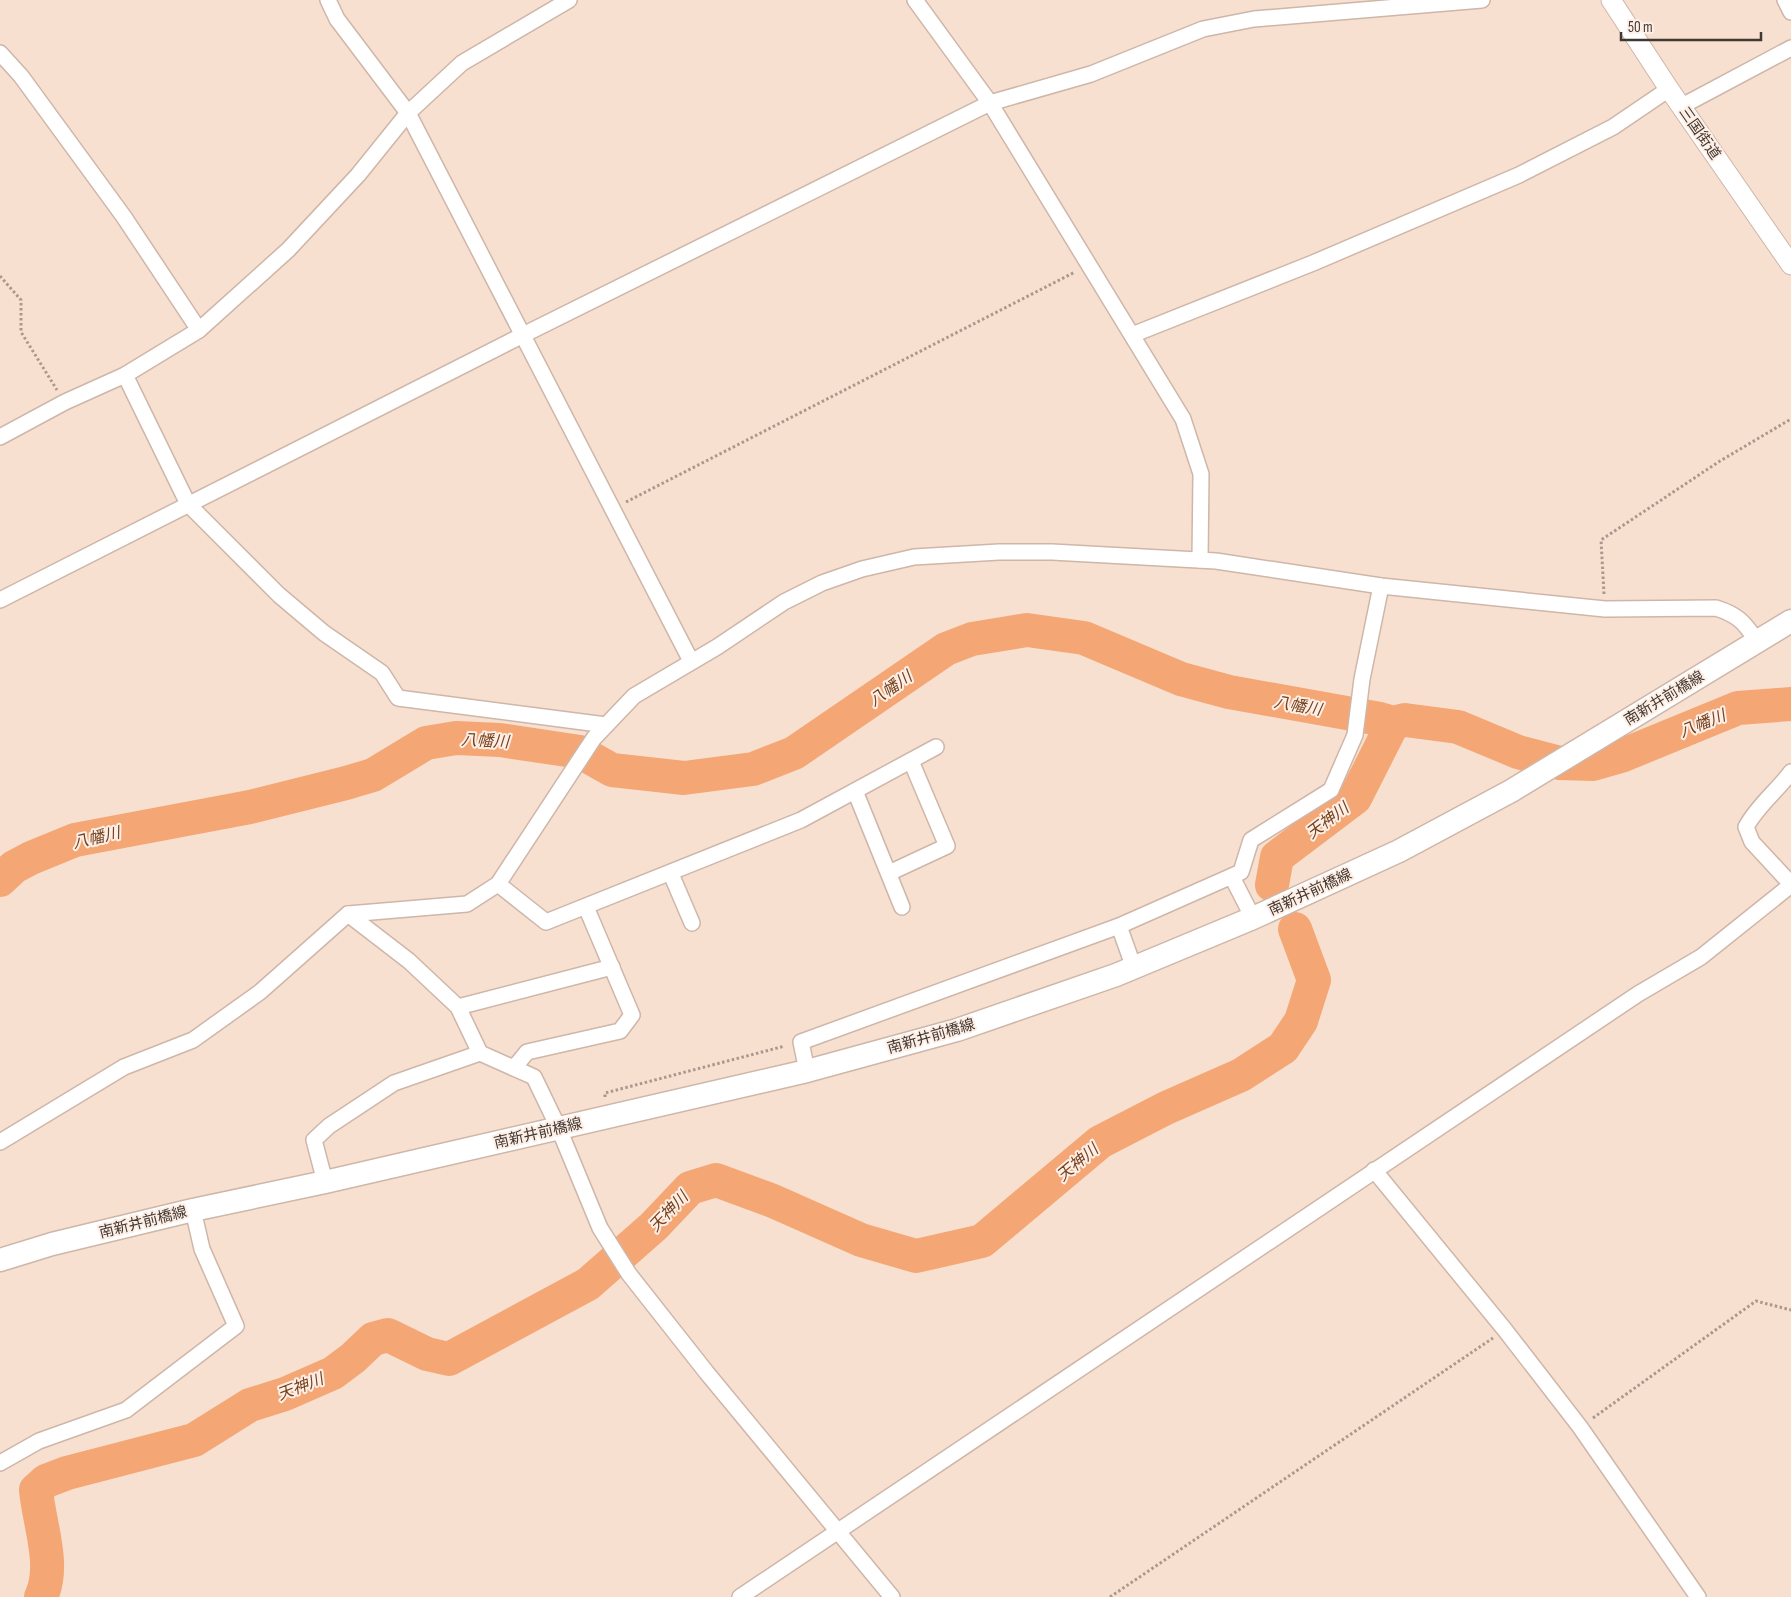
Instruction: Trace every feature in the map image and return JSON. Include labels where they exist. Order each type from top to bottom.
[{"type":"main road","name":"南新井前橋線","points":[[0,1260],[52,1244],[193,1210],[325,1182],[807,1071],[957,1030],[1134,968],[1253,918],[1399,851],[1511,791],[1791,621]]},
{"type":"street","points":[[328,0],[337,19],[408,113],[690,661]]},
{"type":"street","points":[[0,437],[65,402],[124,375],[199,330],[288,250],[358,175],[408,113],[462,63],[568,0]]},
{"type":"street","points":[[915,0],[990,103],[1183,418],[1201,474],[1200,560]]},
{"type":"street","points":[[0,600],[523,335],[990,103],[1091,74],[1203,29],[1254,19],[1482,0]]},
{"type":"street","name":"三国街道","points":[[1611,0],[1669,89],[1788,254]]},
{"type":"street","points":[[1785,0],[1791,12]]},
{"type":"street","points":[[1682,106],[1791,48]]},
{"type":"street","points":[[0,53],[21,76],[124,218],[199,330]]},
{"type":"street","points":[[1132,335],[1313,263],[1519,175],[1613,127],[1669,89]]},
{"type":"street","points":[[124,375],[188,504],[279,595],[324,633],[382,673],[398,698],[606,725]]},
{"type":"street","points":[[0,1142],[124,1067],[193,1040],[260,992],[348,914],[467,904],[498,884],[594,738],[634,696],[690,661],[717,647],[784,602],[822,583],[862,569],[914,557],[1016,552],[1200,560],[1381,586],[1605,609],[1716,608],[1734,613],[1744,622],[1757,641]]},
{"type":"street","points":[[807,1071],[800,1042],[1119,926],[1241,872],[1251,840],[1331,790],[1355,735],[1362,679],[1381,586]]},
{"type":"street","points":[[498,884],[546,922],[671,874],[801,820],[936,747]]},
{"type":"street","points":[[888,873],[947,846],[910,761]]},
{"type":"street","points":[[740,1597],[1638,994],[1701,957],[1791,885],[1752,842],[1746,827],[1752,817],[1791,772]]},
{"type":"street","points":[[855,791],[902,906]]},
{"type":"street","points":[[671,874],[692,923]]},
{"type":"street","points":[[1232,877],[1253,918]]},
{"type":"street","points":[[514,1068],[527,1052],[620,1031],[632,1015],[586,907]]},
{"type":"street","points":[[348,914],[409,961],[458,1007],[480,1053],[534,1077],[559,1129],[600,1228],[630,1274],[707,1374],[892,1597]]},
{"type":"street","points":[[1119,926],[1134,968]]},
{"type":"street","points":[[458,1007],[612,967]]},
{"type":"street","points":[[325,1182],[314,1140],[329,1126],[394,1083],[480,1053]]},
{"type":"street","points":[[1374,1170],[1505,1330],[1580,1427],[1698,1597]]},
{"type":"street","points":[[0,1463],[39,1441],[126,1410],[236,1326],[202,1249],[193,1210]]},
{"type":"path","points":[[613,509],[1089,265]]},
{"type":"path","points":[[0,276],[21,300],[21,332],[65,402]]},
{"type":"path","points":[[1605,609],[1601,540],[1720,461],[1791,419]]},
{"type":"path","points":[[606,1118],[604,1093],[800,1042]]},
{"type":"path","points":[[1580,1427],[1756,1301],[1791,1310]]},
{"type":"path","points":[[1110,1597],[1505,1330]]},
{"type":"waterway","name":"八幡川","points":[[0,880],[14,867],[75,840],[250,807],[346,783],[373,775],[426,743],[456,738],[500,740],[580,752],[612,770],[684,778],[753,769],[794,753],[946,649],[972,639],[1027,630],[1084,638],[1181,679],[1229,692],[1380,719],[1393,723],[1405,720],[1458,727],[1518,752],[1560,763],[1593,764],[1621,756],[1738,708],[1791,704]]},
{"type":"waterway","name":"天神川","points":[[1272,885],[1277,857],[1355,798],[1393,723]]},
{"type":"waterway","name":"天神川","points":[[41,1597],[45,1585],[47,1558],[36,1490],[46,1481],[67,1473],[194,1440],[250,1405],[285,1394],[333,1373],[353,1358],[373,1339],[388,1335],[427,1354],[449,1359],[588,1284],[654,1226],[690,1188],[716,1180],[773,1201],[861,1240],[916,1256],[982,1241],[1100,1142],[1166,1108],[1241,1075],[1283,1048],[1301,1021],[1314,980],[1295,929]]}]
